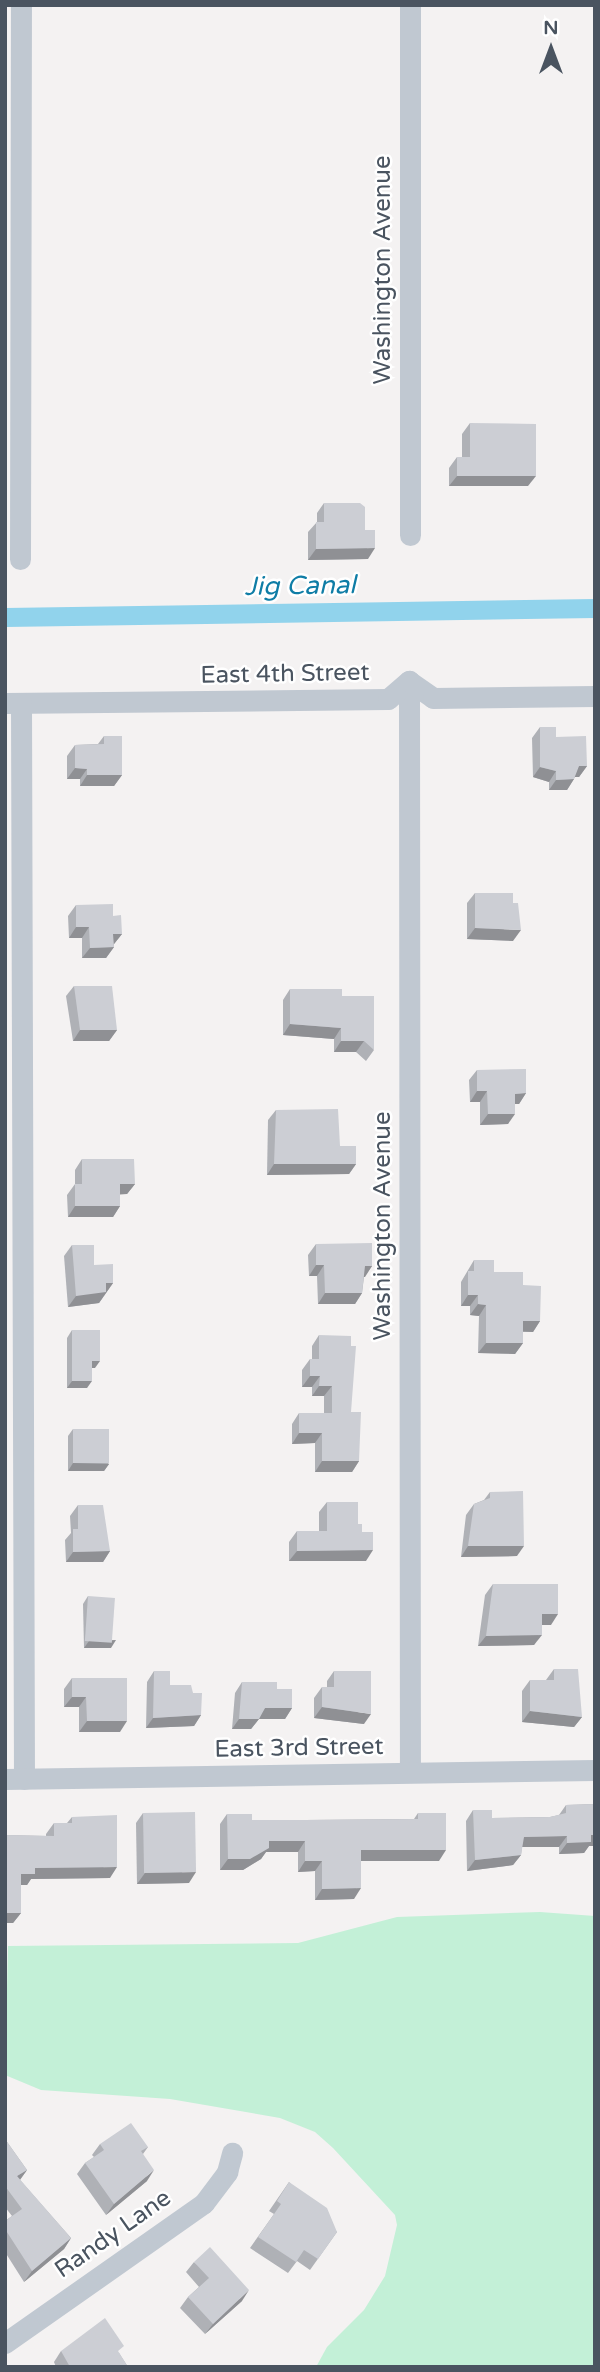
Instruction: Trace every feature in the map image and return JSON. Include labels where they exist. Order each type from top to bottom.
[{"type":"street","points":[[20,559],[21,5]]},
{"type":"street","name":"Washington Avenue","points":[[410,5],[410,535]]},
{"type":"street","points":[[409,681],[433,698],[595,696]]},
{"type":"street","name":"Washington Avenue","points":[[409,681],[410,1771]]},
{"type":"street","name":"East 4th Street","points":[[13,703],[388,699],[409,681]]},
{"type":"street","points":[[13,703],[14,1779]]},
{"type":"street","name":"East 3rd Street","points":[[14,1779],[595,1770]]},
{"type":"street","name":"Randy Lane","points":[[5,2343],[204,2203],[227,2172],[232,2153]]},
{"type":"green space","points":[[540,1912],[595,1916],[595,2367],[316,2367],[327,2347],[364,2310],[385,2276],[397,2225],[395,2215],[333,2148],[315,2132],[280,2118],[170,2099],[41,2090],[5,2075],[8,1946],[298,1943],[397,1917]]},
{"type":"building","points":[[470,423],[536,424],[536,476],[457,476],[457,457],[470,457]]},
{"type":"building","points":[[324,503],[360,503],[365,507],[365,530],[375,530],[375,548],[316,549],[316,522],[324,522]]},
{"type":"building","points":[[540,727],[556,727],[556,737],[586,736],[587,766],[579,766],[574,779],[556,780],[556,771],[540,767]]},
{"type":"building","points":[[104,736],[122,736],[122,775],[87,775],[87,769],[75,768],[75,745],[104,744]]},
{"type":"building","points":[[475,893],[513,893],[513,903],[518,903],[521,930],[475,928]]},
{"type":"building","points":[[113,904],[113,916],[121,915],[122,934],[113,934],[114,947],[90,948],[89,927],[76,927],[76,905]]},
{"type":"building","points":[[74,986],[112,986],[117,1030],[80,1030]]},
{"type":"building","points":[[290,989],[342,989],[342,996],[374,996],[374,1050],[364,1041],[341,1041],[341,1028],[290,1024]]},
{"type":"building","points":[[526,1069],[526,1093],[515,1094],[515,1114],[488,1114],[487,1091],[477,1091],[477,1070]]},
{"type":"building","points":[[338,1109],[340,1146],[356,1146],[356,1164],[274,1164],[276,1110]]},
{"type":"building","points":[[82,1159],[134,1159],[135,1184],[120,1184],[120,1206],[75,1206],[75,1184],[82,1184]]},
{"type":"building","points":[[372,1243],[372,1266],[365,1266],[362,1293],[325,1293],[324,1265],[316,1265],[316,1244]]},
{"type":"building","points":[[72,1245],[94,1245],[94,1265],[113,1264],[113,1283],[106,1283],[106,1292],[76,1296]]},
{"type":"building","points":[[474,1260],[494,1260],[494,1272],[523,1272],[523,1285],[541,1286],[540,1321],[523,1321],[523,1343],[486,1343],[486,1305],[478,1304],[478,1295],[468,1295],[468,1271],[474,1271]]},
{"type":"building","points":[[72,1330],[100,1330],[100,1361],[92,1361],[92,1381],[72,1381]]},
{"type":"building","points":[[319,1335],[351,1336],[351,1346],[356,1346],[351,1412],[361,1412],[359,1461],[322,1461],[322,1433],[299,1433],[299,1413],[332,1413],[332,1386],[319,1386],[320,1376],[310,1376],[310,1359],[319,1359]]},
{"type":"building","points":[[73,1429],[109,1429],[109,1463],[73,1463]]},
{"type":"building","points":[[523,1491],[524,1546],[468,1546],[474,1504],[490,1498],[490,1492]]},
{"type":"building","points":[[327,1502],[358,1502],[358,1524],[362,1524],[362,1532],[373,1532],[373,1550],[297,1551],[297,1531],[327,1531]]},
{"type":"building","points":[[78,1505],[103,1505],[110,1551],[73,1552],[73,1529],[78,1529]]},
{"type":"building","points":[[493,1584],[558,1584],[558,1614],[542,1614],[542,1635],[486,1636]]},
{"type":"building","points":[[88,1596],[115,1598],[112,1643],[85,1641]]},
{"type":"building","points":[[554,1669],[578,1669],[582,1717],[530,1711],[530,1680],[554,1680]]},
{"type":"building","points":[[154,1671],[170,1671],[170,1685],[191,1685],[193,1693],[202,1693],[201,1715],[153,1718]]},
{"type":"building","points":[[334,1671],[371,1671],[371,1714],[322,1707],[322,1687],[334,1687]]},
{"type":"building","points":[[72,1678],[127,1678],[127,1721],[87,1721],[86,1697],[72,1697]]},
{"type":"building","points":[[242,1682],[277,1682],[277,1689],[292,1689],[292,1708],[265,1708],[259,1719],[239,1719]]},
{"type":"building","points":[[595,1804],[595,1835],[591,1835],[591,1842],[567,1843],[567,1836],[524,1837],[521,1855],[475,1860],[473,1810],[492,1810],[492,1818],[550,1817],[566,1813],[566,1805]]},
{"type":"building","points":[[195,1812],[196,1872],[144,1873],[143,1813]]},
{"type":"building","points":[[418,1813],[446,1813],[446,1850],[361,1850],[361,1888],[322,1889],[322,1861],[305,1861],[305,1841],[269,1841],[269,1848],[250,1859],[228,1859],[227,1814],[252,1814],[252,1820],[305,1820],[418,1819]]},
{"type":"building","points":[[117,1815],[117,1867],[35,1868],[35,1874],[21,1874],[21,1913],[5,1913],[5,1835],[54,1836],[54,1823],[72,1823],[72,1817]]},
{"type":"building","points":[[131,2123],[148,2147],[141,2151],[154,2170],[114,2204],[85,2163],[104,2150],[100,2144]]},
{"type":"building","points":[[5,2139],[27,2170],[17,2176],[71,2238],[32,2271],[5,2229],[5,2221],[22,2209],[5,2186]]},
{"type":"building","points":[[289,2182],[327,2208],[337,2232],[318,2259],[304,2250],[296,2262],[258,2237],[281,2204],[277,2201]]},
{"type":"building","points":[[210,2247],[249,2290],[213,2324],[188,2297],[209,2278],[194,2262]]},
{"type":"building","points":[[105,2318],[124,2346],[118,2351],[128,2367],[70,2367],[61,2351]]},
{"type":"waterway","name":"Jig Canal","points":[[5,617],[595,608]]}]
